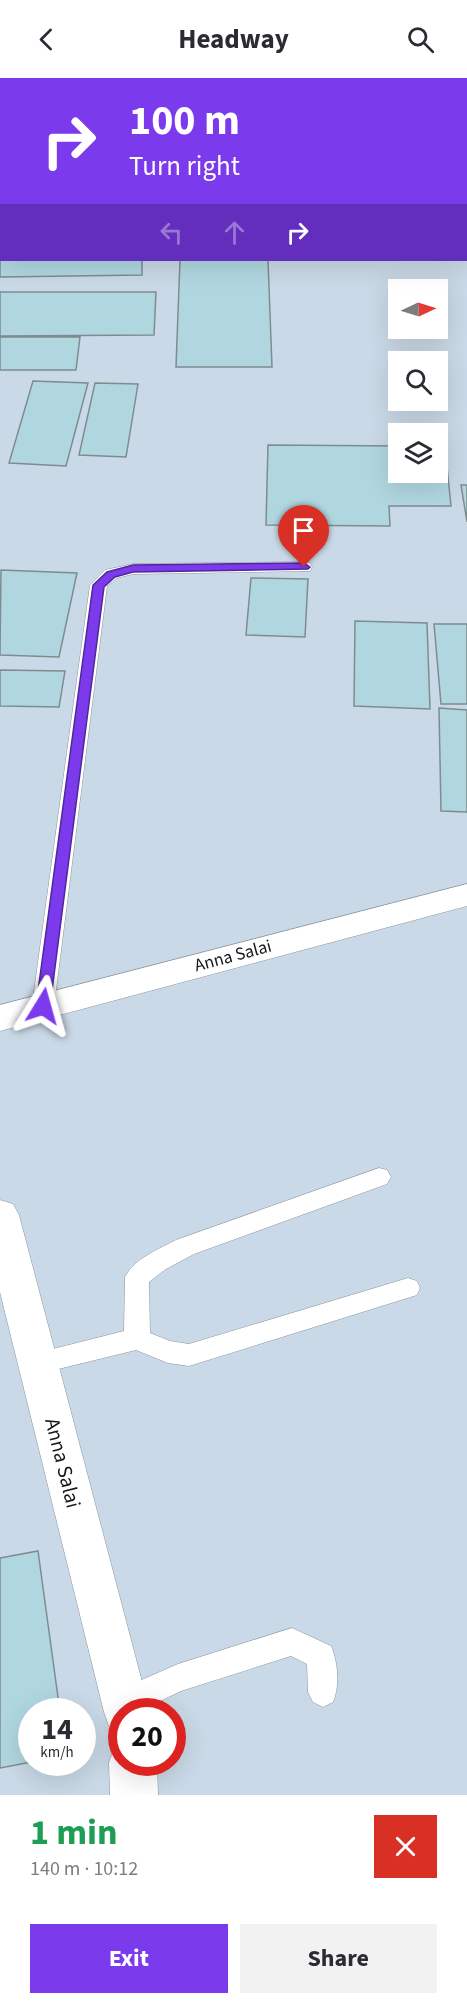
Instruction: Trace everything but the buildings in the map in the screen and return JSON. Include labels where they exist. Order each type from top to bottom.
[{"type":"street","name":"Anna Salai","points":[[0,1018],[467,894]]},
{"type":"street","name":"Anna Salai","points":[[0,1215],[123,1698]]},
{"type":"street","points":[[133,1776],[134,1795]]},
{"type":"lane","points":[[43,1006],[99,585],[111,574],[133,569],[304,567]]},
{"type":"lane","points":[[137,1339],[137,1277],[157,1262],[186,1247],[379,1177]]},
{"type":"lane","points":[[38,1364],[137,1339],[168,1352],[189,1355],[408,1288]]},
{"type":"lane","points":[[141,1698],[178,1678],[292,1641],[321,1656],[323,1692]]},
{"type":"shaded area","points":[[0,261],[467,261],[467,1795],[0,1795]]},
{"type":"route","points":[[43,1006],[99,585],[103,579],[121,570],[304,567]]}]
